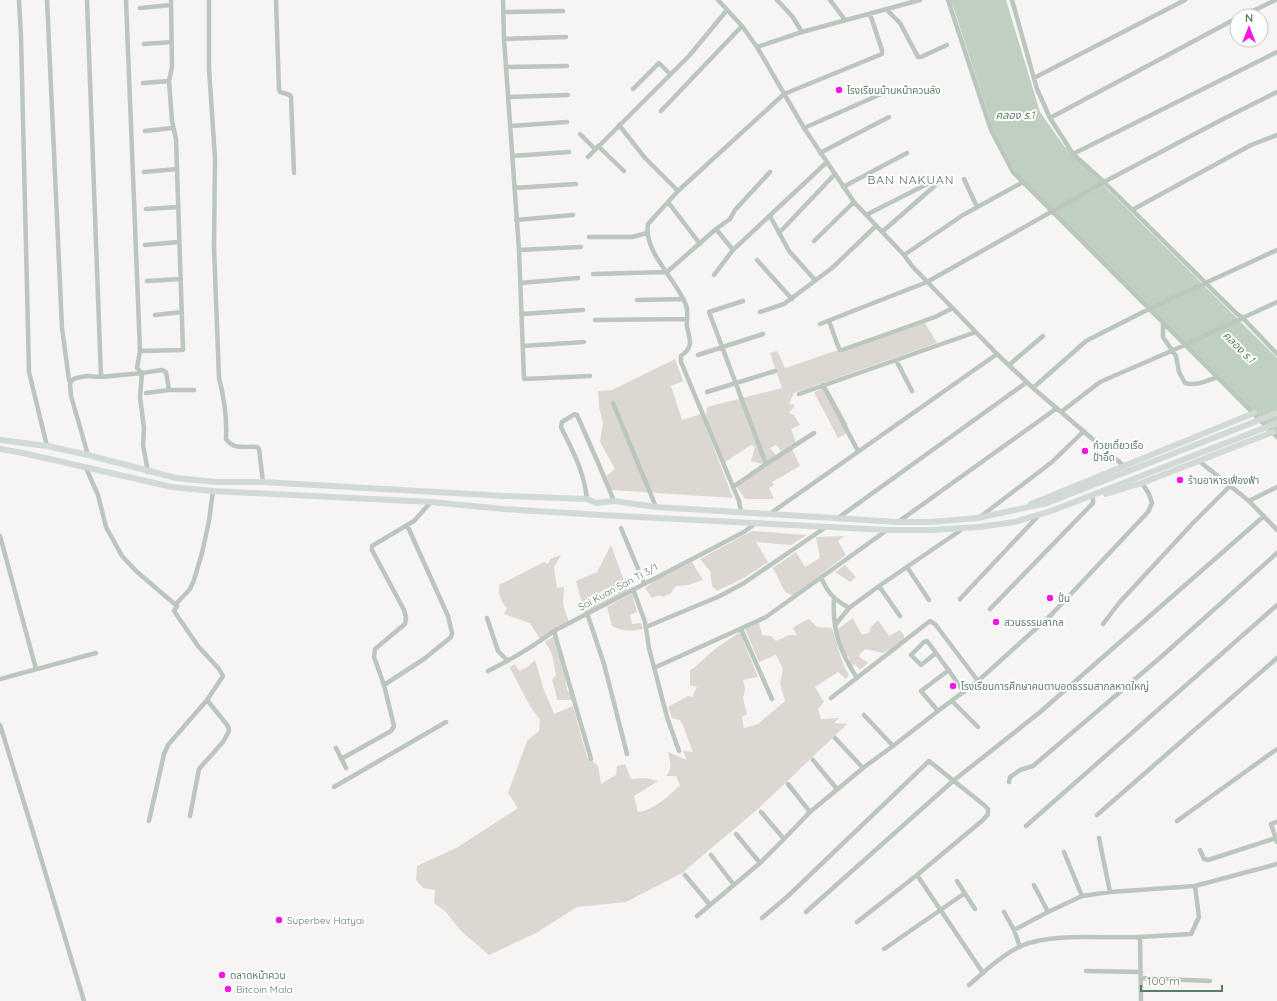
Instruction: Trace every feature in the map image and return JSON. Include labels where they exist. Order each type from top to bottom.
[{"type":"main road","points":[[1011,512],[1254,413]]},
{"type":"main road","points":[[0,440],[47,446],[176,478],[216,482],[263,482],[505,496],[587,499],[596,503],[614,501],[656,506],[741,512],[898,522],[931,522],[978,518],[1047,503],[1277,413]]},
{"type":"main road","points":[[1054,510],[1277,423]]},
{"type":"main road","points":[[0,449],[172,487],[213,491],[431,502],[504,509],[600,515],[758,522],[887,530],[932,530],[1015,522],[1142,483],[1275,434]]},
{"type":"main road","points":[[504,509],[505,496]]},
{"type":"street","points":[[19,0],[29,372],[47,446]]},
{"type":"street","points":[[47,0],[62,328],[69,380],[71,382],[71,396],[88,455]]},
{"type":"street","points":[[87,0],[101,377]]},
{"type":"street","points":[[126,0],[140,351],[137,368],[142,373],[140,397],[144,428],[143,445],[148,472]]},
{"type":"street","points":[[209,0],[209,69],[215,158],[214,247],[219,378],[222,391],[226,439],[233,446],[255,447],[259,449],[263,482]]},
{"type":"street","points":[[276,0],[279,90],[280,92],[290,95],[291,97],[294,173]]},
{"type":"street","points":[[503,0],[504,39],[519,250],[524,379],[590,376]]},
{"type":"street","points":[[718,0],[742,26],[757,47],[804,128],[854,202],[904,255],[927,282],[997,354],[1033,388],[1124,466]]},
{"type":"street","points":[[777,0],[792,16],[802,32]]},
{"type":"street","points":[[830,0],[845,20]]},
{"type":"street","points":[[757,47],[802,32],[920,0]]},
{"type":"street","points":[[948,0],[991,130],[1013,172],[1275,434]]},
{"type":"street","points":[[1012,0],[1034,78],[1050,118],[1073,154],[1104,182],[1203,284],[1242,317],[1277,354]]},
{"type":"street","points":[[1034,78],[1186,0]]},
{"type":"street","points":[[1259,8],[1276,0]]},
{"type":"street","points":[[140,8],[171,2],[172,67],[169,81],[172,128],[176,139],[183,350],[140,351]]},
{"type":"street","points":[[588,157],[689,56],[727,10]]},
{"type":"street","points":[[886,10],[900,23],[918,57],[947,45]]},
{"type":"street","points":[[503,12],[563,11]]},
{"type":"street","points":[[741,512],[739,501],[681,362],[681,356],[688,351],[691,344],[687,319],[687,307],[684,299],[648,239],[648,224],[678,191],[784,94],[882,54],[870,14]]},
{"type":"street","points":[[1050,118],[1229,22]]},
{"type":"street","points":[[661,111],[742,26]]},
{"type":"street","points":[[504,39],[566,37]]},
{"type":"street","points":[[144,44],[172,42]]},
{"type":"street","points":[[1073,154],[1277,52]]},
{"type":"street","points":[[634,89],[659,63],[670,74]]},
{"type":"street","points":[[506,67],[567,66]]},
{"type":"street","points":[[143,83],[169,81]]},
{"type":"street","points":[[804,128],[888,91]]},
{"type":"street","points":[[820,324],[927,282],[1098,187],[1104,182],[1277,92]]},
{"type":"street","points":[[508,97],[568,95]]},
{"type":"street","points":[[820,153],[889,117]]},
{"type":"street","points":[[511,126],[567,122]]},
{"type":"street","points":[[619,125],[645,158],[678,191]]},
{"type":"street","points":[[145,131],[172,128]]},
{"type":"street","points":[[580,134],[624,171]]},
{"type":"street","points":[[1132,210],[1251,145],[1277,135]]},
{"type":"street","points":[[512,156],[569,152]]},
{"type":"street","points":[[843,187],[907,153]]},
{"type":"street","points":[[714,275],[733,250],[827,162]]},
{"type":"street","points":[[144,172],[177,169]]},
{"type":"street","points":[[593,274],[667,272],[716,229],[730,219],[735,210],[770,172]]},
{"type":"street","points":[[779,233],[835,174]]},
{"type":"street","points":[[964,179],[977,207]]},
{"type":"street","points":[[904,255],[963,215],[1023,182]]},
{"type":"street","points":[[866,215],[929,183]]},
{"type":"street","points":[[882,232],[938,183]]},
{"type":"street","points":[[514,188],[576,184]]},
{"type":"street","points":[[668,202],[700,244]]},
{"type":"street","points":[[814,241],[854,202]]},
{"type":"street","points":[[146,209],[178,207]]},
{"type":"street","points":[[516,220],[573,215]]},
{"type":"street","points":[[770,216],[789,251],[815,280]]},
{"type":"street","points":[[760,312],[784,304],[792,299],[832,268],[876,226]]},
{"type":"street","points":[[716,229],[733,250]]},
{"type":"street","points":[[589,237],[632,237],[647,233]]},
{"type":"street","points":[[144,245],[179,242]]},
{"type":"street","points":[[519,250],[580,247]]},
{"type":"street","points":[[1033,388],[1086,340],[1154,306],[1277,250]]},
{"type":"street","points":[[757,260],[792,299]]},
{"type":"street","points":[[520,283],[578,278]]},
{"type":"street","points":[[147,281],[181,279]]},
{"type":"street","points":[[637,300],[684,299]]},
{"type":"street","points":[[743,301],[709,312],[766,464]]},
{"type":"street","points":[[1062,412],[1100,382],[1186,345],[1242,317],[1277,302]]},
{"type":"street","points":[[829,321],[838,346],[840,350],[842,350],[935,317],[953,308]]},
{"type":"street","points":[[521,314],[583,310]]},
{"type":"street","points":[[155,315],[182,312]]},
{"type":"street","points":[[595,320],[687,319]]},
{"type":"street","points":[[1163,322],[1163,337],[1173,350],[1176,356],[1179,372],[1186,383],[1194,385],[1203,383],[1218,376]]},
{"type":"street","points":[[799,394],[976,332]]},
{"type":"street","points":[[698,355],[763,334]]},
{"type":"street","points":[[1009,365],[1043,336]]},
{"type":"street","points":[[523,346],[584,342]]},
{"type":"street","points":[[771,513],[997,354]]},
{"type":"street","points":[[896,360],[912,391]]},
{"type":"street","points":[[71,382],[76,378],[87,376],[101,377],[162,370],[166,372],[169,390]]},
{"type":"street","points":[[708,392],[775,371]]},
{"type":"street","points":[[838,518],[1027,382]]},
{"type":"street","points":[[823,385],[858,452]]},
{"type":"street","points":[[146,393],[169,390],[194,390]]},
{"type":"street","points":[[613,403],[656,506]]},
{"type":"street","points":[[898,522],[1057,408]]},
{"type":"street","points":[[587,499],[585,482],[582,473],[561,427],[562,422],[574,414],[577,415],[614,501]]},
{"type":"street","points":[[978,518],[1052,462],[1084,431]]},
{"type":"street","points":[[733,487],[814,433]]},
{"type":"street","points":[[1199,461],[1231,485],[1277,530]]},
{"type":"street","points":[[86,468],[98,495],[106,527],[122,556],[136,571],[176,606]]},
{"type":"street","points":[[697,916],[760,863],[810,812],[837,789],[862,768],[978,681],[1052,614],[1148,512],[1152,503],[1149,494],[1142,483]]},
{"type":"street","points":[[1103,624],[1119,603],[1192,524],[1231,485]]},
{"type":"street","points":[[1249,501],[1277,487]]},
{"type":"street","points":[[149,821],[164,754],[168,745],[207,700],[223,676],[219,669],[198,646],[174,611],[176,604],[190,589],[194,580],[208,527],[213,491]]},
{"type":"street","points":[[990,609],[1093,504],[1094,498]]},
{"type":"street","points":[[342,759],[391,731],[394,726],[384,685],[374,657],[374,652],[375,649],[405,624],[406,617],[404,610],[372,550],[372,546],[414,522],[431,502]]},
{"type":"street","points":[[960,599],[1039,515]]},
{"type":"street","points":[[806,912],[953,781],[1039,713],[1264,516]]},
{"type":"street","name":"Soi Kuan San Ti 3/1","points":[[488,671],[508,661],[554,630],[744,532],[758,522]]},
{"type":"street","points":[[384,685],[424,659],[451,637],[452,633],[448,616],[408,525]]},
{"type":"street","points":[[646,627],[720,596],[744,583],[826,527]]},
{"type":"street","points":[[621,528],[644,583]]},
{"type":"street","points":[[836,624],[849,608],[907,566],[964,528]]},
{"type":"street","points":[[654,668],[766,617],[887,530]]},
{"type":"street","points":[[0,536],[36,669]]},
{"type":"street","points":[[1009,782],[1010,776],[1020,770],[1030,768],[1046,756],[1161,657],[1277,553]]},
{"type":"street","points":[[907,566],[929,600]]},
{"type":"street","points":[[821,577],[826,590],[834,599],[849,608]]},
{"type":"street","points":[[879,586],[900,616]]},
{"type":"street","points":[[633,589],[646,627],[654,668],[678,751]]},
{"type":"street","points":[[834,599],[837,638],[848,664],[857,678]]},
{"type":"street","points":[[1026,826],[1277,605]]},
{"type":"street","points":[[587,613],[604,664],[627,754]]},
{"type":"street","points":[[487,618],[498,651],[508,661]]},
{"type":"street","points":[[830,698],[930,621],[934,623],[978,681]]},
{"type":"street","points":[[741,629],[772,699]]},
{"type":"street","points":[[554,630],[591,759]]},
{"type":"street","points":[[936,653],[921,664],[911,655],[926,641],[936,653],[949,670],[964,692]]},
{"type":"street","points":[[0,679],[96,653]]},
{"type":"street","points":[[1097,815],[1277,658]]},
{"type":"street","points":[[938,711],[921,691],[949,670]]},
{"type":"street","points":[[190,816],[199,769],[223,742],[229,731],[228,726],[207,700]]},
{"type":"street","points":[[952,701],[978,727]]},
{"type":"street","points":[[864,715],[893,746]]},
{"type":"street","points":[[334,787],[446,722]]},
{"type":"street","points":[[0,725],[84,1001]]},
{"type":"street","points":[[835,738],[862,768]]},
{"type":"street","points":[[336,748],[346,768]]},
{"type":"street","points":[[1177,821],[1277,749]]},
{"type":"street","points":[[813,760],[837,789]]},
{"type":"street","points":[[762,918],[788,896],[929,761],[984,805],[988,809],[988,814],[983,820],[917,875],[857,922]]},
{"type":"street","points":[[788,784],[810,812]]},
{"type":"street","points":[[761,812],[784,839]]},
{"type":"street","points":[[1200,850],[1204,858],[1208,860],[1276,840],[1271,824],[1277,822]]},
{"type":"street","points":[[736,834],[760,863]]},
{"type":"street","points":[[1099,838],[1110,892]]},
{"type":"street","points":[[1064,852],[1082,896]]},
{"type":"street","points":[[711,855],[734,885]]},
{"type":"street","points":[[1014,930],[1082,896],[1110,892],[1195,886],[1277,864]]},
{"type":"street","points":[[685,875],[710,905]]},
{"type":"street","points":[[917,875],[939,910],[983,973]]},
{"type":"street","points":[[957,881],[975,909]]},
{"type":"street","points":[[1034,885],[1048,912]]},
{"type":"street","points":[[969,985],[1004,957],[1020,947],[1051,938],[1140,937],[1191,934],[1199,917],[1195,886]]},
{"type":"street","points":[[884,949],[965,893]]},
{"type":"street","points":[[1004,912],[1014,930],[1020,947]]},
{"type":"street","points":[[1140,937],[1140,1001]]},
{"type":"street","points":[[1086,971],[1210,981]]},
{"type":"shaded area","points":[[925,323],[937,343],[794,393],[789,404],[795,405],[789,413],[794,415],[800,425],[791,429],[796,443],[781,451],[776,445],[770,448],[776,455],[762,464],[751,461],[755,447],[751,445],[724,463],[706,417],[707,407],[782,388],[770,353],[777,351],[785,368],[912,325]]},
{"type":"shaded area","points":[[675,359],[683,381],[671,386],[682,420],[701,414],[733,498],[611,490],[604,478],[615,469],[600,442],[603,423],[599,407],[598,391],[612,390]]},
{"type":"shaded area","points":[[827,387],[848,425],[844,426],[848,433],[838,438],[814,392]]},
{"type":"shaded area","points":[[792,449],[800,466],[772,482],[774,485],[769,488],[774,499],[745,499],[734,483],[769,464]]},
{"type":"shaded area","points":[[752,531],[807,535],[791,545],[756,542],[768,562],[744,578],[717,591],[712,586],[710,571],[700,559]]},
{"type":"shaded area","points":[[844,536],[838,541],[846,555],[793,596],[785,592],[773,568],[796,552],[805,567],[820,558],[816,537]]},
{"type":"shaded area","points":[[611,545],[628,592],[585,614],[576,581],[597,572]]},
{"type":"shaded area","points":[[561,555],[554,567],[557,588],[564,587],[563,604],[569,623],[541,641],[530,623],[504,614],[507,608],[500,597],[499,585],[544,562],[548,564],[550,559]]},
{"type":"shaded area","points":[[692,562],[703,580],[688,585],[676,586],[670,594],[662,597],[659,595],[652,598],[645,588],[659,578]]},
{"type":"shaded area","points":[[845,565],[856,577],[850,582],[835,572]]},
{"type":"shaded area","points":[[632,593],[637,612],[630,615],[632,624],[641,623],[643,629],[628,630],[612,626],[607,607]]},
{"type":"shaded area","points":[[853,618],[862,635],[870,632],[870,628],[878,620],[889,636],[900,630],[904,635],[904,641],[883,653],[865,649],[858,656],[868,663],[860,670],[855,664],[852,666],[848,662],[850,659],[848,656],[845,658],[835,631]]},
{"type":"shaded area","points":[[809,619],[817,627],[832,628],[844,667],[849,675],[846,679],[838,672],[815,687],[824,702],[818,709],[821,719],[839,718],[834,723],[847,724],[759,808],[682,873],[626,902],[577,907],[536,933],[489,955],[461,931],[445,911],[434,903],[435,890],[423,888],[416,880],[417,866],[458,847],[518,808],[508,793],[527,741],[539,731],[540,720],[530,706],[510,668],[514,664],[520,671],[529,666],[535,660],[544,690],[554,714],[573,706],[587,757],[598,766],[601,784],[616,775],[617,766],[625,764],[631,779],[646,778],[658,781],[634,796],[638,812],[655,806],[680,785],[676,776],[666,776],[670,770],[668,752],[687,760],[683,751],[693,752],[680,720],[672,718],[668,707],[688,696],[693,697],[697,687],[690,685],[690,670],[715,649],[740,632],[758,677],[743,680],[745,690],[743,698],[747,714],[742,717],[744,728],[758,724],[785,701],[780,684],[783,669],[776,655],[759,662],[745,629],[759,623],[762,635],[771,636],[776,641],[789,635],[797,635],[793,628]]},
{"type":"shaded area","points":[[556,635],[564,666],[567,690],[571,693],[575,700],[557,700],[552,680],[556,675],[552,654],[545,642]]},
{"type":"water","name":"คลอง ร.1","points":[[949,0],[1006,0],[1040,112],[1064,146],[1277,358],[1277,435],[1016,173],[993,129],[953,6]]},
{"type":"place","name":"โรงเรียนบ้านหน้าควนลัง","points":[[839,90]]},
{"type":"place","name":"ก๋วยเตี๋ยวเรือ ป้าอี๊ด","points":[[1085,451]]},
{"type":"place","name":"ร้านอาหารเฟื่องฟ้า","points":[[1180,480]]},
{"type":"place","name":"ปั้น","points":[[1050,598]]},
{"type":"place","name":"สวนธรรมสากล","points":[[996,622]]},
{"type":"place","name":"โรงเรียนการศึกษาคนตาบอดธรรมสากลหาดใหญ่","points":[[953,686]]},
{"type":"place","name":"Superbev Hatyai","points":[[279,920]]},
{"type":"place","name":"ตลาดหน้าควน","points":[[222,975]]},
{"type":"place","name":"Bitcoin Mala","points":[[228,989]]},
{"type":"district","name":"BAN NAKUAN","points":[[911,179]]}]
